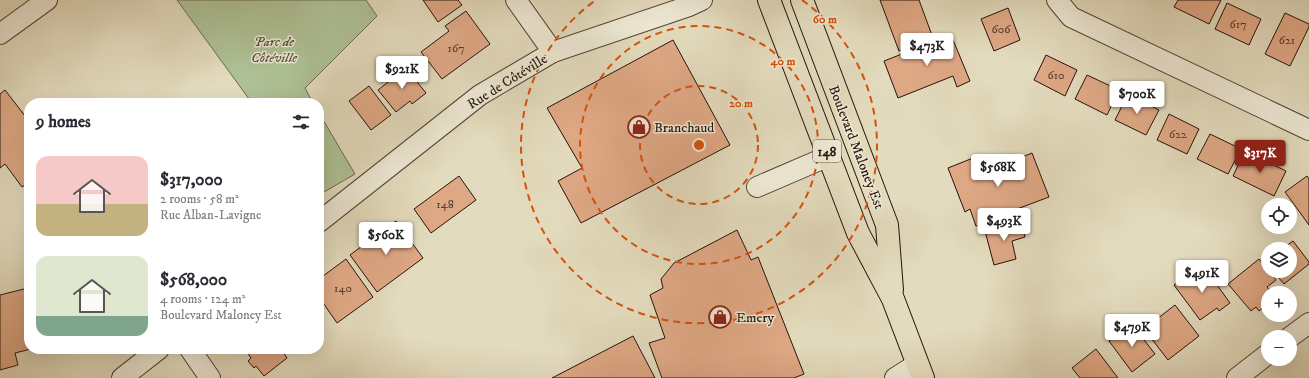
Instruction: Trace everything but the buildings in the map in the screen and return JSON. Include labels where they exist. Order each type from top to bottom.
[{"type":"main road","name":"Boulevard Maloney Est","points":[[769,0],[858,233],[892,299],[920,371]]},
{"type":"main road","name":"Boulevard Maloney Est","points":[[802,0],[887,225],[892,299]]},
{"type":"street","points":[[0,34],[47,0]]},
{"type":"street","points":[[516,0],[553,52]]},
{"type":"street","name":"Rue de Côtéville","points":[[324,218],[480,95],[553,52],[689,6],[702,0]]},
{"type":"street","points":[[1057,0],[1071,17],[1309,130]]},
{"type":"street","points":[[757,187],[829,156]]},
{"type":"street","points":[[1297,332],[1309,323]]},
{"type":"street","points":[[122,378],[153,354]]},
{"type":"street","points":[[193,354],[210,378]]},
{"type":"street","points":[[1237,378],[1261,359]]},
{"type":"street","points":[[895,378],[920,371]]},
{"type":"green space","name":"Parc de Côtéville","points":[[177,0],[366,0],[377,16],[305,88],[310,98],[248,98]]},
{"type":"green space","points":[[324,121],[355,174],[324,192]]},
{"type":"place","name":"Branchaud","points":[[639,127]]},
{"type":"place","name":"Emery","points":[[720,317]]}]
